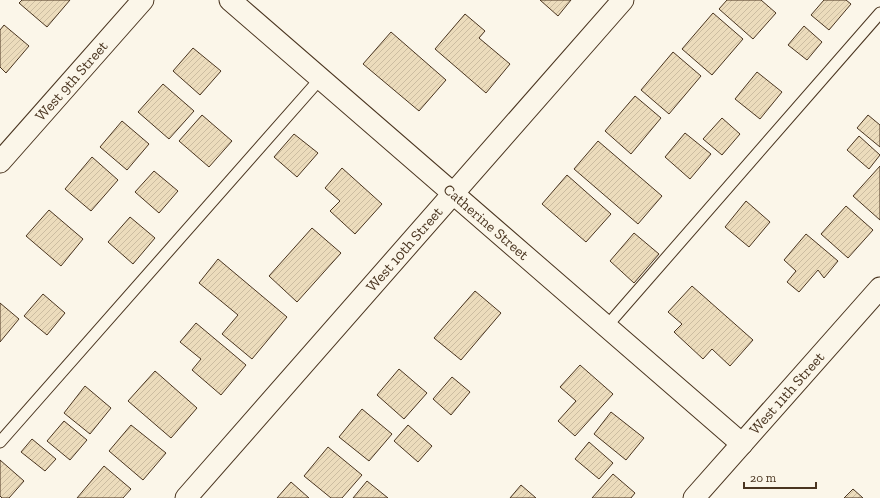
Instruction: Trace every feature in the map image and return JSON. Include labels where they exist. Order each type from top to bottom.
[{"type":"street","name":"West 9th Street","points":[[0,162],[143,0]]},
{"type":"street","name":"Catherine Street","points":[[230,0],[742,444]]},
{"type":"street","name":"West 10th Street","points":[[186,498],[623,0]]},
{"type":"street","name":"West 11th Street","points":[[702,495],[742,444],[880,288]]},
{"type":"lane","points":[[606,327],[880,13]]},
{"type":"lane","points":[[0,442],[320,79]]},
{"type":"building","points":[[22,0],[70,0],[47,27],[19,3]]},
{"type":"building","points":[[540,0],[571,0],[558,16]]},
{"type":"building","points":[[727,0],[761,0],[776,13],[753,39],[719,9]]},
{"type":"building","points":[[824,0],[846,0],[851,4],[829,30],[811,15]]},
{"type":"building","points":[[713,13],[743,39],[712,75],[682,49]]},
{"type":"building","points":[[465,14],[485,31],[479,38],[510,64],[486,93],[435,49]]},
{"type":"building","points":[[4,25],[29,46],[6,73],[0,67],[0,30]]},
{"type":"building","points":[[804,26],[822,42],[807,60],[788,45]]},
{"type":"building","points":[[391,32],[446,80],[419,111],[363,64]]},
{"type":"building","points":[[193,48],[221,71],[200,95],[173,71]]},
{"type":"building","points":[[673,52],[701,76],[669,114],[641,90]]},
{"type":"building","points":[[757,72],[782,92],[760,119],[735,99]]},
{"type":"building","points":[[163,84],[194,111],[169,139],[138,112]]},
{"type":"building","points":[[635,96],[661,118],[631,154],[605,131]]},
{"type":"building","points":[[202,115],[232,141],[209,167],[179,141]]},
{"type":"building","points":[[868,115],[880,125],[880,147],[857,128]]},
{"type":"building","points":[[722,118],[740,134],[722,155],[703,139]]},
{"type":"building","points":[[122,121],[149,144],[127,170],[100,147]]},
{"type":"building","points":[[685,133],[711,154],[690,179],[665,157]]},
{"type":"building","points":[[294,134],[318,153],[297,177],[274,157]]},
{"type":"building","points":[[859,136],[880,155],[869,169],[847,150]]},
{"type":"building","points":[[598,141],[662,196],[638,224],[574,169]]},
{"type":"building","points":[[92,157],[118,180],[91,211],[65,189]]},
{"type":"building","points":[[880,166],[880,220],[853,196]]},
{"type":"building","points":[[342,168],[382,204],[355,234],[330,211],[340,201],[325,188]]},
{"type":"building","points":[[154,171],[178,191],[159,213],[135,192]]},
{"type":"building","points":[[567,175],[611,214],[586,242],[542,204]]},
{"type":"building","points":[[746,201],[770,222],[749,247],[725,227]]},
{"type":"building","points":[[846,206],[873,230],[848,258],[821,234]]},
{"type":"building","points":[[49,210],[83,239],[61,266],[26,236]]},
{"type":"building","points":[[130,217],[155,238],[133,264],[108,242]]},
{"type":"building","points":[[312,228],[341,253],[297,302],[269,276]]},
{"type":"building","points":[[634,233],[659,254],[634,283],[610,261]]},
{"type":"building","points":[[806,234],[838,261],[824,278],[818,270],[799,292],[787,282],[796,271],[784,260]]},
{"type":"building","points":[[218,259],[287,317],[252,359],[222,334],[238,315],[199,283]]},
{"type":"building","points":[[692,286],[753,340],[730,366],[712,349],[703,359],[674,332],[682,324],[668,312]]},
{"type":"building","points":[[475,291],[501,313],[461,360],[434,338]]},
{"type":"building","points":[[43,294],[65,313],[47,335],[24,316]]},
{"type":"building","points":[[0,303],[19,319],[0,342]]},
{"type":"building","points":[[196,323],[246,365],[221,395],[192,370],[201,359],[180,342]]},
{"type":"building","points":[[580,365],[613,394],[575,436],[558,421],[576,401],[560,387]]},
{"type":"building","points":[[399,369],[427,393],[404,419],[377,395]]},
{"type":"building","points":[[155,371],[197,408],[171,438],[128,401]]},
{"type":"building","points":[[452,377],[470,392],[451,415],[433,399]]},
{"type":"building","points":[[85,386],[111,408],[90,434],[64,413]]},
{"type":"building","points":[[362,409],[392,434],[369,461],[339,437]]},
{"type":"building","points":[[611,412],[644,438],[626,460],[594,434]]},
{"type":"building","points":[[64,421],[87,440],[70,460],[47,441]]},
{"type":"building","points":[[131,425],[166,453],[143,480],[109,451]]},
{"type":"building","points":[[408,425],[432,446],[418,462],[394,441]]},
{"type":"building","points":[[32,439],[56,459],[45,471],[21,452]]},
{"type":"building","points":[[589,442],[613,463],[599,479],[575,459]]},
{"type":"building","points":[[328,447],[362,475],[342,498],[331,498],[304,476]]},
{"type":"building","points":[[0,460],[24,481],[9,498],[2,498],[0,496]]},
{"type":"building","points":[[104,466],[131,489],[123,498],[77,498]]},
{"type":"building","points":[[613,474],[635,493],[631,498],[592,498]]},
{"type":"building","points":[[367,481],[388,498],[353,498]]},
{"type":"building","points":[[291,482],[309,498],[277,498]]},
{"type":"building","points":[[521,485],[536,498],[510,498]]},
{"type":"building","points":[[853,489],[863,498],[844,498]]}]
